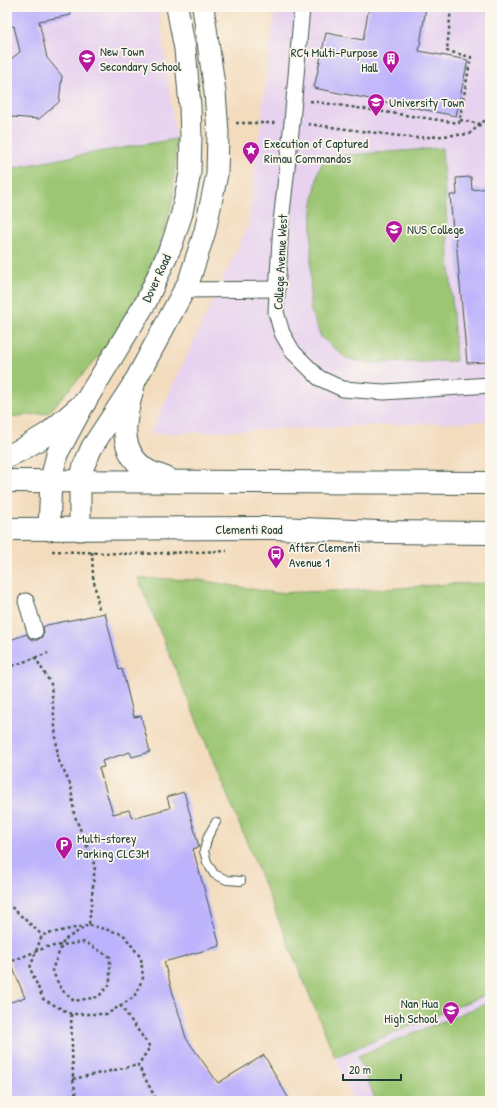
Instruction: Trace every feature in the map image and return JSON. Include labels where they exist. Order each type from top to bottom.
[{"type":"main road","points":[[134,383],[126,416],[125,436],[128,447],[134,458],[143,468],[149,472],[173,481]]},
{"type":"main road","points":[[7,457],[49,433],[85,402]]},
{"type":"main road","points":[[7,480],[490,482]]},
{"type":"main road","name":"Clementi Road","points":[[7,529],[80,530],[277,528],[379,532],[490,533]]},
{"type":"street","name":"Dover Road","points":[[49,530],[51,480],[58,454],[85,402],[146,302],[172,244],[182,213],[190,173],[191,137],[185,50],[177,7]]},
{"type":"street","points":[[80,530],[80,481],[84,465],[92,447],[134,383],[189,281],[205,231],[217,174],[218,133],[215,92],[203,7]]},
{"type":"street","name":"College Avenue West","points":[[302,7],[292,122],[281,222],[276,312],[282,333],[293,352],[319,378],[343,389],[384,392],[490,385]]},
{"type":"street","points":[[183,290],[277,289]]},
{"type":"street","points":[[26,601],[35,631]]},
{"type":"lane","points":[[216,822],[208,836],[204,851],[207,862],[214,874],[227,880],[241,880]]},
{"type":"path","points":[[308,100],[460,123],[472,57],[447,51],[451,7]]},
{"type":"path","points":[[234,116],[235,123],[292,122]]},
{"type":"path","points":[[309,124],[415,138],[469,134],[490,116]]},
{"type":"path","points":[[460,120],[480,124]]},
{"type":"path","points":[[270,549],[277,549]]},
{"type":"path","points":[[49,551],[133,554],[232,550]]},
{"type":"path","points":[[92,552],[93,576],[99,609]]},
{"type":"path","points":[[7,668],[48,652]]},
{"type":"path","points":[[35,657],[51,684],[58,759],[71,786],[74,814],[95,866],[89,925]]},
{"type":"path","points":[[7,903],[42,935]]},
{"type":"path","points":[[7,963],[47,947],[62,945],[85,942],[110,957],[110,984],[98,997],[74,1001],[61,989],[52,970],[62,945],[64,940],[89,925]]},
{"type":"path","points":[[89,925],[123,934],[142,958],[143,978],[134,997],[107,1014],[71,1014],[43,999],[30,968],[42,935],[89,925]]},
{"type":"path","points":[[73,1079],[138,1064],[150,1046],[120,1005]]},
{"type":"path","points":[[71,1014],[73,1079],[77,1101]]},
{"type":"path","points":[[138,1064],[157,1101]]},
{"type":"shaded area","name":"New Town Secondary School","points":[[7,7],[158,7],[176,139],[7,169]]},
{"type":"shaded area","name":"University Town","points":[[275,7],[490,7],[490,421],[150,434],[248,226]]},
{"type":"shaded area","name":"Nan Hua High School","points":[[490,993],[490,1101],[353,1101],[335,1057]]},
{"type":"green space","points":[[176,139],[173,200],[153,269],[125,327],[48,413],[7,417],[7,169]]},
{"type":"green space","name":"NUS College","points":[[442,148],[456,361],[369,363],[346,358],[321,337],[310,308],[312,210],[318,172],[325,158],[335,156]]},
{"type":"green space","points":[[138,578],[199,580],[276,593],[490,583],[490,993],[335,1057]]},
{"type":"green space","name":"Nan Hua High School","points":[[490,1002],[490,1101],[376,1101],[358,1056]]},
{"type":"building","points":[[10,7],[70,7],[71,15],[39,21],[47,58],[62,76],[59,102],[39,119],[12,117],[7,110],[7,62],[20,52],[14,26],[7,27],[7,12],[11,12]]},
{"type":"building","name":"RC4 Multi-Purpose Hall","points":[[369,7],[426,7],[419,51],[468,60],[456,116],[314,88],[326,33],[363,40]]},
{"type":"building","points":[[471,177],[472,190],[490,188],[490,362],[467,363],[455,229],[453,229],[450,195],[457,195],[456,178]]},
{"type":"building","name":"Multi-storey Parking CLC3M","points":[[105,613],[119,670],[122,669],[134,717],[141,716],[150,752],[132,757],[130,752],[102,761],[104,767],[99,768],[113,814],[129,810],[132,818],[170,808],[167,797],[184,792],[199,847],[193,849],[220,946],[164,962],[186,1038],[218,1083],[264,1055],[290,1101],[7,1101],[7,1003],[25,998],[7,953],[7,641],[27,634],[29,638],[37,640],[42,637],[44,633],[43,627],[47,625]]},
{"type":"place","name":"New Town Secondary School","points":[[87,73]]},
{"type":"place","name":"RC4 Multi-Purpose Hall","points":[[391,74]]},
{"type":"place","name":"University Town","points":[[376,117]]},
{"type":"place","name":"Execution of Captured Rimau Commandos","points":[[251,165]]},
{"type":"place","name":"NUS College","points":[[394,244]]},
{"type":"place","name":"After Clementi Avenue 1","points":[[276,569]]},
{"type":"place","name":"Multi-storey Parking CLC3M","points":[[64,860]]},
{"type":"place","name":"Nan Hua High School","points":[[451,1025]]}]
